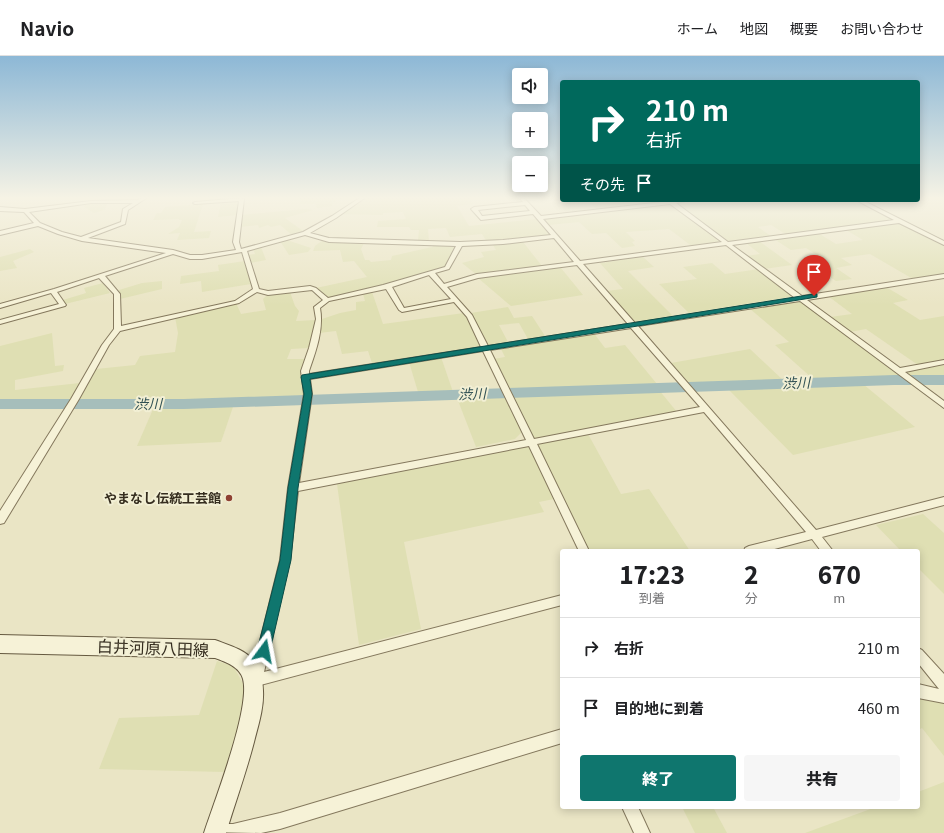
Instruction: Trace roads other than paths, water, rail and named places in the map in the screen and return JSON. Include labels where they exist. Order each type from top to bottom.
[{"type":"main road","name":"白井河原八田線","points":[[0,644],[215,649],[238,658],[247,668],[253,681]]},
{"type":"main road","points":[[215,833],[250,718],[253,698],[253,681]]},
{"type":"street","points":[[61,233],[82,239],[202,257],[241,251],[304,233]]},
{"type":"street","points":[[82,239],[97,233]]},
{"type":"street","points":[[237,233],[236,242],[256,290]]},
{"type":"street","points":[[306,233],[329,240],[460,244],[503,242],[555,236]]},
{"type":"street","points":[[553,233],[826,549]]},
{"type":"street","points":[[713,233],[944,404]]},
{"type":"street","points":[[443,286],[477,276],[580,264],[808,233]]},
{"type":"street","points":[[925,233],[944,243]]},
{"type":"street","points":[[253,681],[260,666],[285,560],[293,488],[307,405],[308,394],[305,371],[319,319],[317,307],[327,300],[388,286],[447,268],[460,244]]},
{"type":"street","points":[[0,306],[53,291],[173,252]]},
{"type":"street","points":[[431,273],[470,316],[583,549]]},
{"type":"street","points":[[0,520],[68,411],[106,345],[118,329],[117,294],[101,276]]},
{"type":"street","points":[[305,377],[944,276]]},
{"type":"street","points":[[388,286],[402,310],[454,300]]},
{"type":"street","points":[[118,329],[237,302],[256,290],[268,293],[310,288],[314,289],[327,300]]},
{"type":"street","points":[[0,322],[63,305],[53,291]]},
{"type":"street","points":[[902,373],[944,362]]},
{"type":"street","points":[[293,488],[705,409]]},
{"type":"street","points":[[756,549],[944,501]]},
{"type":"street","points":[[253,681],[560,601]]},
{"type":"street","points":[[920,656],[944,684]]},
{"type":"street","points":[[920,691],[944,696]]},
{"type":"street","points":[[215,833],[233,832],[280,821],[560,737]]},
{"type":"street","points":[[631,809],[642,833]]},
{"type":"waterway","name":"渋川","points":[[0,404],[184,404],[894,380],[944,380]]},
{"type":"place","name":"やまなし伝統工芸館","points":[[229,498]]}]
